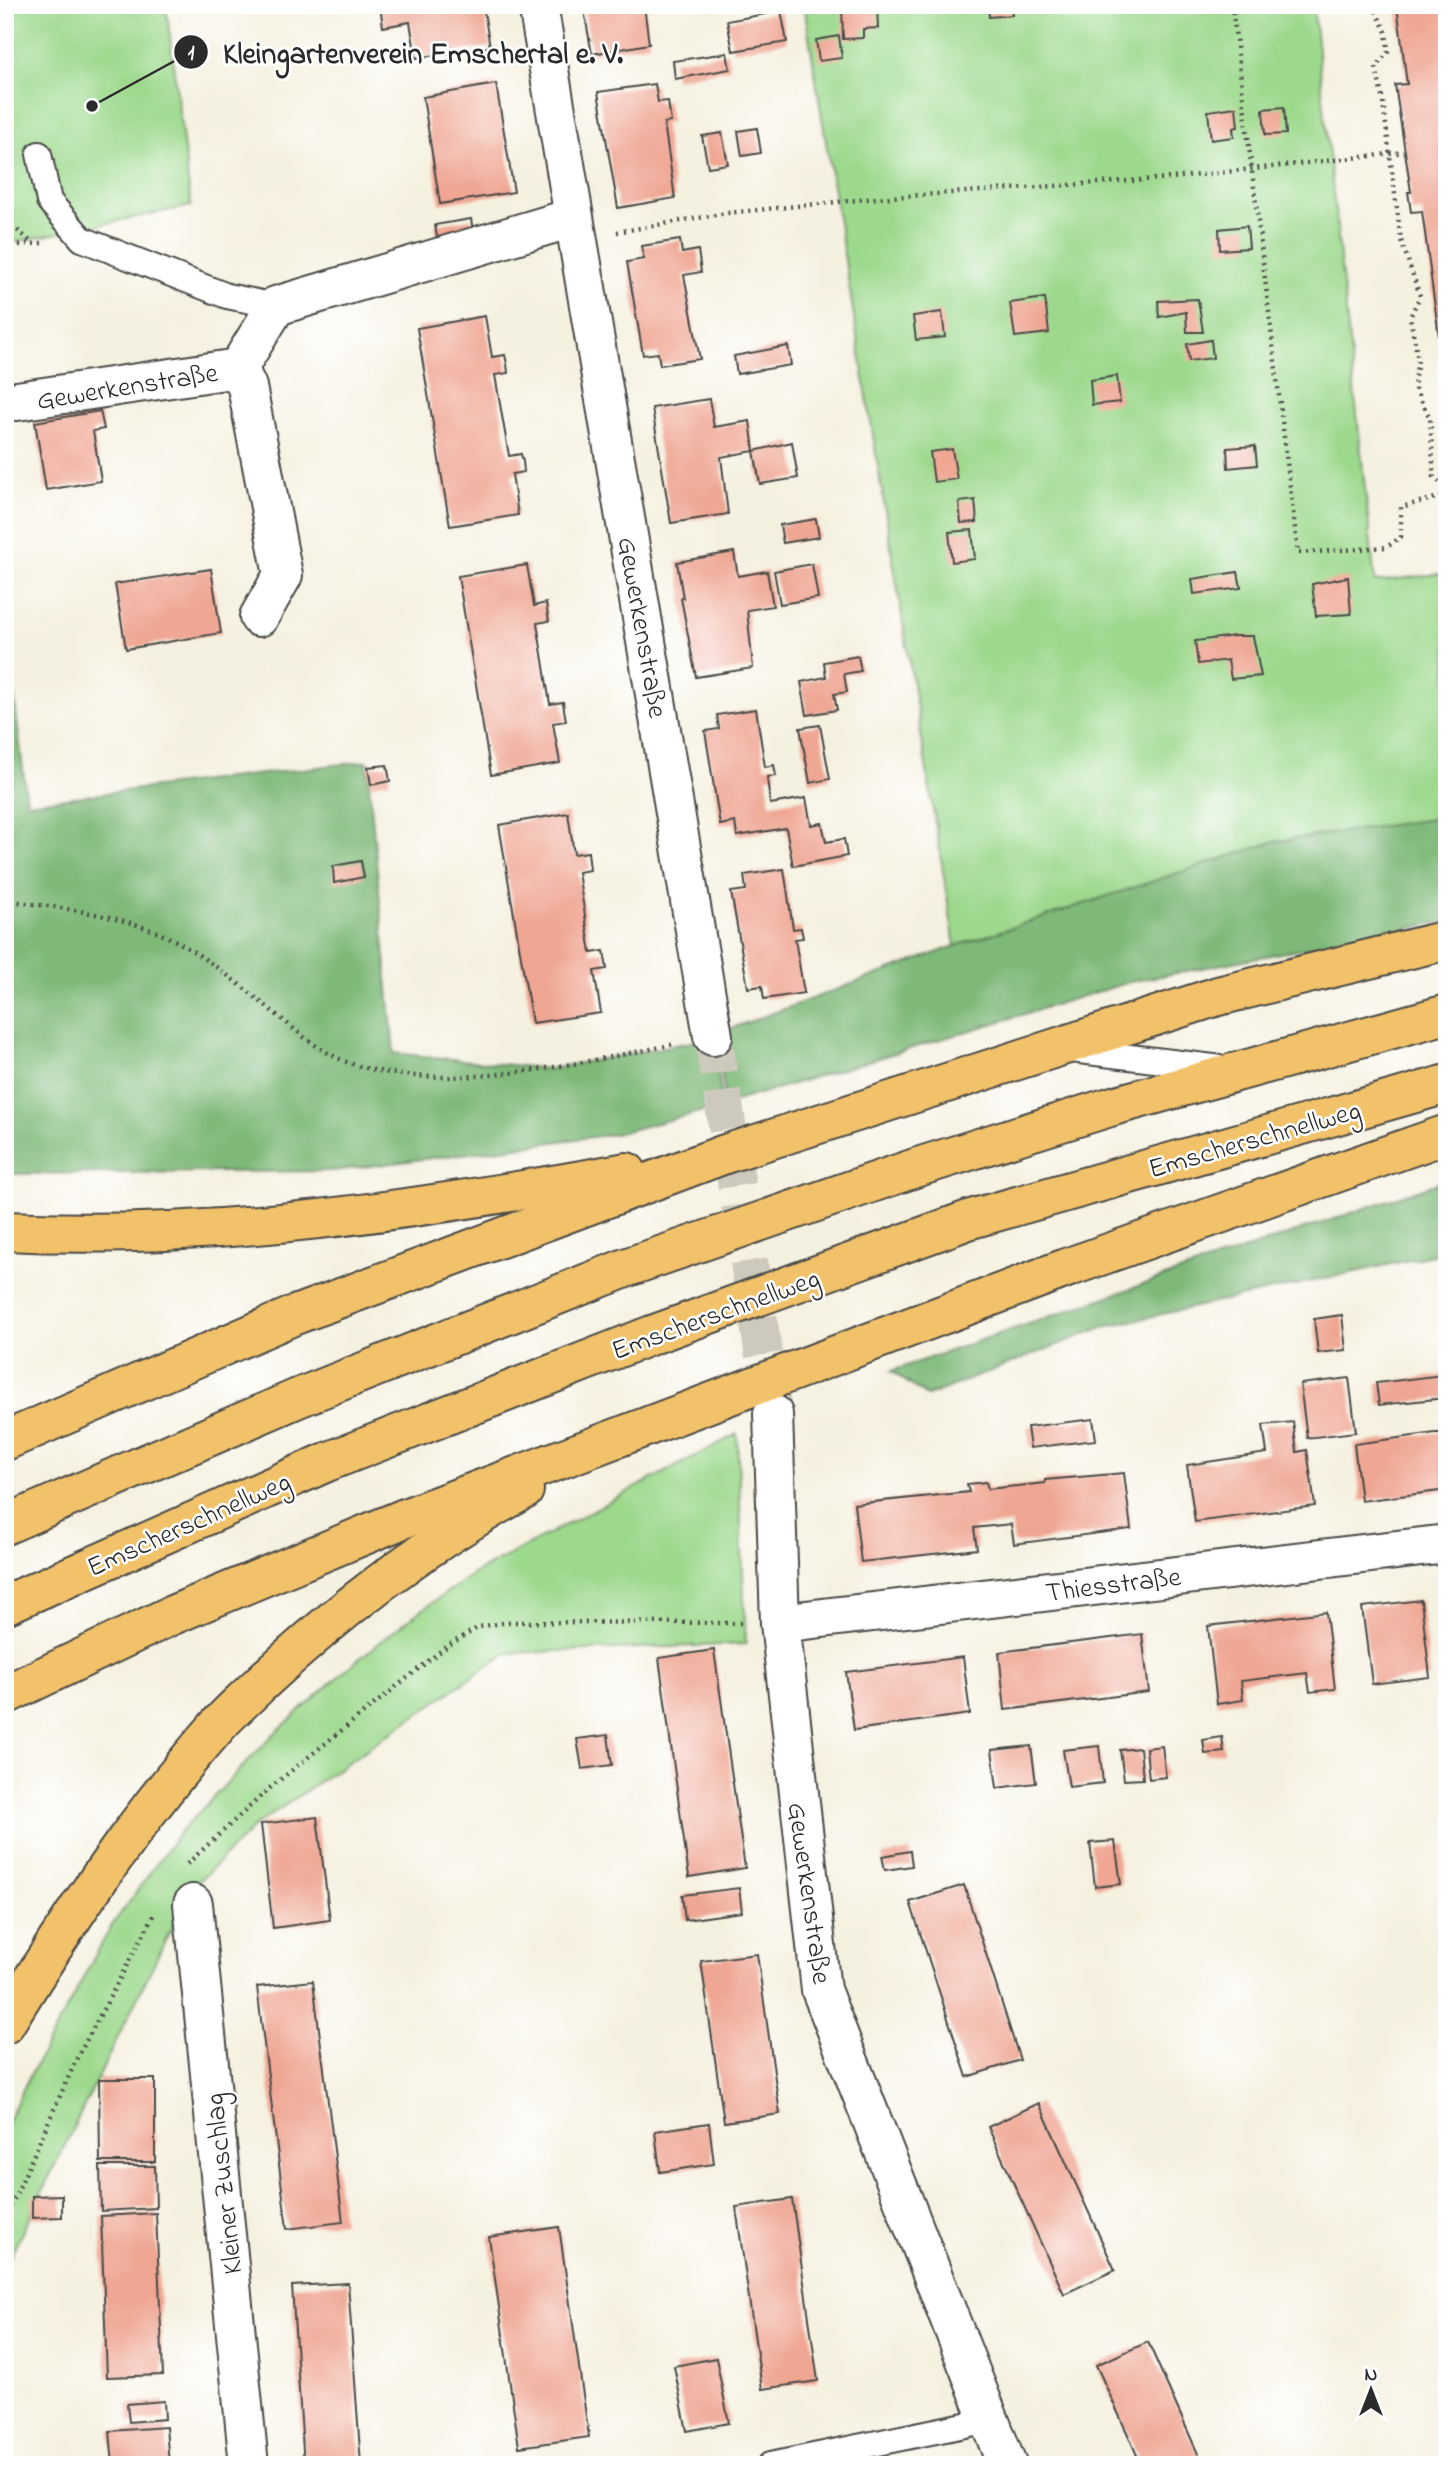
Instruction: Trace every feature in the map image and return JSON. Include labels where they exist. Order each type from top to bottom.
[{"type":"highway","points":[[5,1441],[295,1315],[725,1154],[1218,996],[1447,940]]},
{"type":"highway","points":[[5,1525],[298,1398],[628,1267],[918,1167],[1237,1070],[1447,1014]]},
{"type":"highway","name":"Emscherschnellweg","points":[[5,1605],[327,1462],[652,1335],[971,1219],[1447,1084]]},
{"type":"highway","points":[[5,1695],[170,1616],[405,1518],[1069,1267],[1447,1134]]},
{"type":"highway","points":[[5,1231],[89,1235],[249,1227],[479,1199],[725,1154]]},
{"type":"highway","points":[[5,2024],[71,1916],[149,1810],[215,1728],[307,1640],[406,1564],[515,1495],[646,1425]]},
{"type":"street","name":"Gewerkenstraße","points":[[538,5],[713,1036]]},
{"type":"street","points":[[276,306],[576,228]]},
{"type":"street","name":"Gewerkenstraße","points":[[238,368],[276,306]]},
{"type":"street","name":"Gewerkenstraße","points":[[17,401],[238,368]]},
{"type":"street","name":"Gewerkenstraße","points":[[238,368],[247,387],[283,575],[259,617]]},
{"type":"street","name":"Gewerkenstraße","points":[[773,1415],[780,1623],[821,1990],[1007,2465]]},
{"type":"street","name":"Thiesstraße","points":[[780,1623],[1447,1544]]},
{"type":"street","name":"Kleiner Zuschlag","points":[[179,1894],[249,2465]]},
{"type":"lane","points":[[39,154],[49,201],[82,239],[228,296],[276,306]]},
{"type":"lane","points":[[1054,1048],[1237,1070]]},
{"type":"lane","points":[[770,2465],[989,2420]]},
{"type":"path","points":[[1232,5],[1298,553],[1387,547],[1401,537],[1401,507],[1447,495]]},
{"type":"path","points":[[1373,5],[1386,32],[1388,52],[1376,67],[1401,240],[1420,296],[1410,317],[1418,359],[1414,387],[1430,418],[1434,477],[1447,489]]},
{"type":"path","points":[[576,228],[1251,169],[1406,152]]},
{"type":"path","points":[[5,224],[15,228],[32,244],[5,246]]},
{"type":"path","points":[[5,900],[116,919],[187,947],[316,1046],[348,1063],[371,1069],[460,1076],[501,1074],[550,1068],[713,1036]]},
{"type":"path","points":[[5,2219],[76,2058],[141,1935],[179,1894],[188,1862],[271,1787],[447,1646],[479,1627],[508,1622],[780,1623]]},
{"type":"green space","points":[[5,5],[166,5],[191,206],[5,244]]},
{"type":"green space","points":[[804,5],[1313,5],[1375,582],[1447,573],[1447,817],[1273,842],[955,946]]},
{"type":"green space","points":[[5,619],[27,803],[367,761],[394,1053],[549,1069],[713,1038],[723,1106],[614,1134],[332,1171],[5,1174]]},
{"type":"green space","points":[[1447,817],[1447,921],[1130,982],[726,1104],[716,1034],[955,946],[1273,842]]},
{"type":"green space","points":[[1447,1180],[1447,1252],[1103,1327],[927,1396],[891,1371]]},
{"type":"green space","points":[[737,1434],[746,1644],[507,1653],[256,1825],[190,1890],[5,2267],[5,2127],[112,1925],[180,1832],[274,1734],[355,1662],[412,1617],[473,1574]]},
{"type":"building","points":[[380,5],[483,5],[490,47],[416,58],[410,22],[383,27]]},
{"type":"building","points":[[583,5],[644,5],[649,44],[592,54]]},
{"type":"building","points":[[842,5],[877,5],[878,28],[863,29],[863,38],[843,39]]},
{"type":"building","points":[[988,5],[1023,5],[1023,9],[1011,10],[1012,15],[989,17]]},
{"type":"building","points":[[1189,5],[1220,5],[1220,9],[1190,13]]},
{"type":"building","points":[[1397,5],[1447,5],[1447,396],[1422,211],[1411,212],[1408,192],[1411,192],[1395,85],[1407,84]]},
{"type":"building","points":[[781,11],[787,42],[733,51],[727,21]]},
{"type":"building","points":[[839,36],[842,58],[819,61],[816,40]]},
{"type":"building","points":[[727,53],[730,69],[675,79],[673,61]]},
{"type":"building","points":[[496,84],[514,192],[440,204],[423,97]]},
{"type":"building","points":[[655,84],[658,102],[668,101],[671,122],[664,123],[675,198],[618,208],[598,92]]},
{"type":"building","points":[[1236,107],[1238,127],[1233,128],[1234,137],[1211,140],[1208,111]]},
{"type":"building","points":[[1284,107],[1286,134],[1265,135],[1263,109]]},
{"type":"building","points":[[757,128],[761,153],[742,156],[738,131]]},
{"type":"building","points":[[722,133],[728,164],[708,167],[702,136]]},
{"type":"building","points":[[471,219],[474,237],[438,243],[435,225]]},
{"type":"building","points":[[1247,226],[1249,248],[1220,250],[1219,229]]},
{"type":"building","points":[[680,240],[682,253],[698,250],[701,272],[684,275],[700,359],[660,365],[658,353],[643,355],[627,262],[644,259],[641,246]]},
{"type":"building","points":[[1045,298],[1049,333],[1015,337],[1010,303]]},
{"type":"building","points":[[1198,299],[1203,332],[1187,332],[1186,312],[1159,317],[1158,301]]},
{"type":"building","points":[[942,312],[945,337],[916,340],[913,316]]},
{"type":"building","points":[[485,316],[492,357],[505,355],[507,364],[508,373],[495,375],[509,456],[521,454],[523,461],[524,472],[512,474],[518,515],[450,526],[417,328]]},
{"type":"building","points":[[1211,340],[1213,358],[1189,361],[1187,344]]},
{"type":"building","points":[[788,346],[791,365],[737,374],[734,356]]},
{"type":"building","points":[[1117,376],[1120,402],[1092,405],[1090,380]]},
{"type":"building","points":[[709,399],[714,427],[750,421],[754,451],[721,457],[728,514],[671,523],[652,408]]},
{"type":"building","points":[[100,411],[104,429],[93,431],[101,481],[46,490],[35,422]]},
{"type":"building","points":[[792,442],[798,478],[760,484],[754,451]]},
{"type":"building","points":[[1255,446],[1257,465],[1228,468],[1227,448]]},
{"type":"building","points":[[952,449],[957,479],[934,482],[930,452]]},
{"type":"building","points":[[975,500],[977,522],[961,523],[959,502]]},
{"type":"building","points":[[816,519],[819,537],[783,543],[780,525]]},
{"type":"building","points":[[972,530],[975,559],[952,562],[949,532]]},
{"type":"building","points":[[734,552],[738,576],[767,571],[773,606],[747,610],[753,668],[696,677],[677,562]]},
{"type":"building","points":[[812,564],[818,598],[780,604],[774,571]]},
{"type":"building","points":[[527,565],[534,606],[546,603],[549,621],[537,623],[550,704],[563,702],[566,721],[553,723],[560,763],[491,775],[458,576]]},
{"type":"building","points":[[211,569],[221,633],[126,649],[115,584]]},
{"type":"building","points":[[1238,572],[1241,588],[1194,594],[1192,579]]},
{"type":"building","points":[[1348,577],[1351,614],[1316,616],[1312,584]]},
{"type":"building","points":[[1253,636],[1261,676],[1231,679],[1228,660],[1198,664],[1195,641]]},
{"type":"building","points":[[858,656],[861,671],[844,674],[847,692],[834,694],[837,710],[807,715],[801,682],[826,677],[824,662]]},
{"type":"building","points":[[756,709],[765,767],[774,765],[776,776],[767,777],[770,804],[806,798],[811,825],[822,823],[826,842],[844,839],[847,856],[793,866],[786,828],[737,836],[735,822],[720,825],[705,731],[719,729],[717,715]]},
{"type":"building","points":[[820,725],[830,779],[810,783],[800,728]]},
{"type":"building","points":[[387,765],[390,781],[371,785],[368,767]]},
{"type":"building","points":[[568,813],[574,854],[588,852],[590,870],[578,872],[591,953],[604,951],[607,969],[594,971],[601,1013],[532,1023],[499,825]]},
{"type":"building","points":[[361,861],[364,877],[334,883],[333,866]]},
{"type":"building","points":[[784,869],[793,929],[801,928],[803,938],[795,939],[804,993],[764,999],[762,986],[748,988],[731,892],[746,890],[744,875]]},
{"type":"building","points":[[1342,1315],[1346,1350],[1318,1353],[1314,1319]]},
{"type":"building","points":[[1442,1375],[1445,1398],[1379,1405],[1376,1383]]},
{"type":"building","points":[[1349,1378],[1356,1432],[1307,1438],[1300,1384]]},
{"type":"building","points":[[1093,1419],[1096,1440],[1030,1448],[1027,1427]]},
{"type":"building","points":[[1293,1422],[1297,1452],[1307,1450],[1315,1506],[1195,1522],[1187,1465],[1267,1453],[1263,1425]]},
{"type":"building","points":[[1447,1433],[1447,1490],[1361,1501],[1354,1444]]},
{"type":"building","points":[[1124,1473],[1131,1529],[1014,1544],[1011,1524],[974,1528],[977,1549],[861,1562],[854,1504],[969,1492],[967,1484],[986,1482],[988,1489],[1045,1483],[1045,1480]]},
{"type":"building","points":[[1421,1600],[1430,1677],[1372,1684],[1362,1607]]},
{"type":"building","points":[[1326,1612],[1335,1689],[1310,1692],[1307,1673],[1241,1681],[1243,1700],[1217,1704],[1208,1626]]},
{"type":"building","points":[[1142,1634],[1149,1692],[1005,1710],[999,1652]]},
{"type":"building","points":[[714,1650],[745,1868],[689,1877],[659,1658]]},
{"type":"building","points":[[963,1657],[970,1714],[854,1730],[846,1672]]},
{"type":"building","points":[[608,1735],[612,1765],[582,1769],[577,1739]]},
{"type":"building","points":[[1222,1737],[1224,1752],[1205,1754],[1203,1740]]},
{"type":"building","points":[[1031,1746],[1036,1783],[997,1788],[992,1750]]},
{"type":"building","points":[[1099,1746],[1103,1783],[1069,1787],[1063,1750]]},
{"type":"building","points":[[1162,1746],[1166,1777],[1149,1779],[1146,1748]]},
{"type":"building","points":[[1140,1748],[1143,1779],[1124,1780],[1120,1750]]},
{"type":"building","points":[[317,1817],[330,1920],[273,1928],[261,1824]]},
{"type":"building","points":[[1115,1841],[1121,1884],[1095,1887],[1090,1843]]},
{"type":"building","points":[[910,1851],[912,1866],[885,1870],[882,1856]]},
{"type":"building","points":[[964,1885],[1020,2060],[967,2077],[910,1902]]},
{"type":"building","points":[[739,1888],[742,1912],[685,1920],[682,1895]]},
{"type":"building","points":[[757,1954],[780,2114],[724,2122],[701,1961]]},
{"type":"building","points":[[313,1981],[343,2222],[287,2229],[257,1987]]},
{"type":"building","points":[[99,2079],[155,2079],[155,2162],[100,2162]]},
{"type":"building","points":[[1039,2103],[1115,2270],[1064,2294],[988,2127]]},
{"type":"building","points":[[709,2123],[714,2164],[660,2172],[655,2131]]},
{"type":"building","points":[[100,2166],[155,2166],[156,2208],[101,2211]]},
{"type":"building","points":[[62,2195],[62,2217],[32,2218],[32,2196]]},
{"type":"building","points":[[792,2199],[818,2381],[762,2389],[736,2207]]},
{"type":"building","points":[[156,2213],[163,2375],[107,2377],[101,2216]]},
{"type":"building","points":[[559,2227],[589,2437],[519,2447],[489,2237]]},
{"type":"building","points":[[348,2283],[361,2465],[304,2465],[292,2286]]},
{"type":"building","points":[[1148,2342],[1203,2465],[1141,2465],[1096,2365]]},
{"type":"building","points":[[716,2358],[729,2423],[687,2431],[674,2366]]},
{"type":"building","points":[[164,2401],[165,2419],[129,2422],[127,2404]]},
{"type":"building","points":[[166,2427],[169,2465],[113,2465],[110,2431]]},
{"type":"tunnel","points":[[713,1036],[773,1412]]},
{"type":"place","name":"Kleingartenverein Emschertal e. V.","points":[[92,106]]}]
